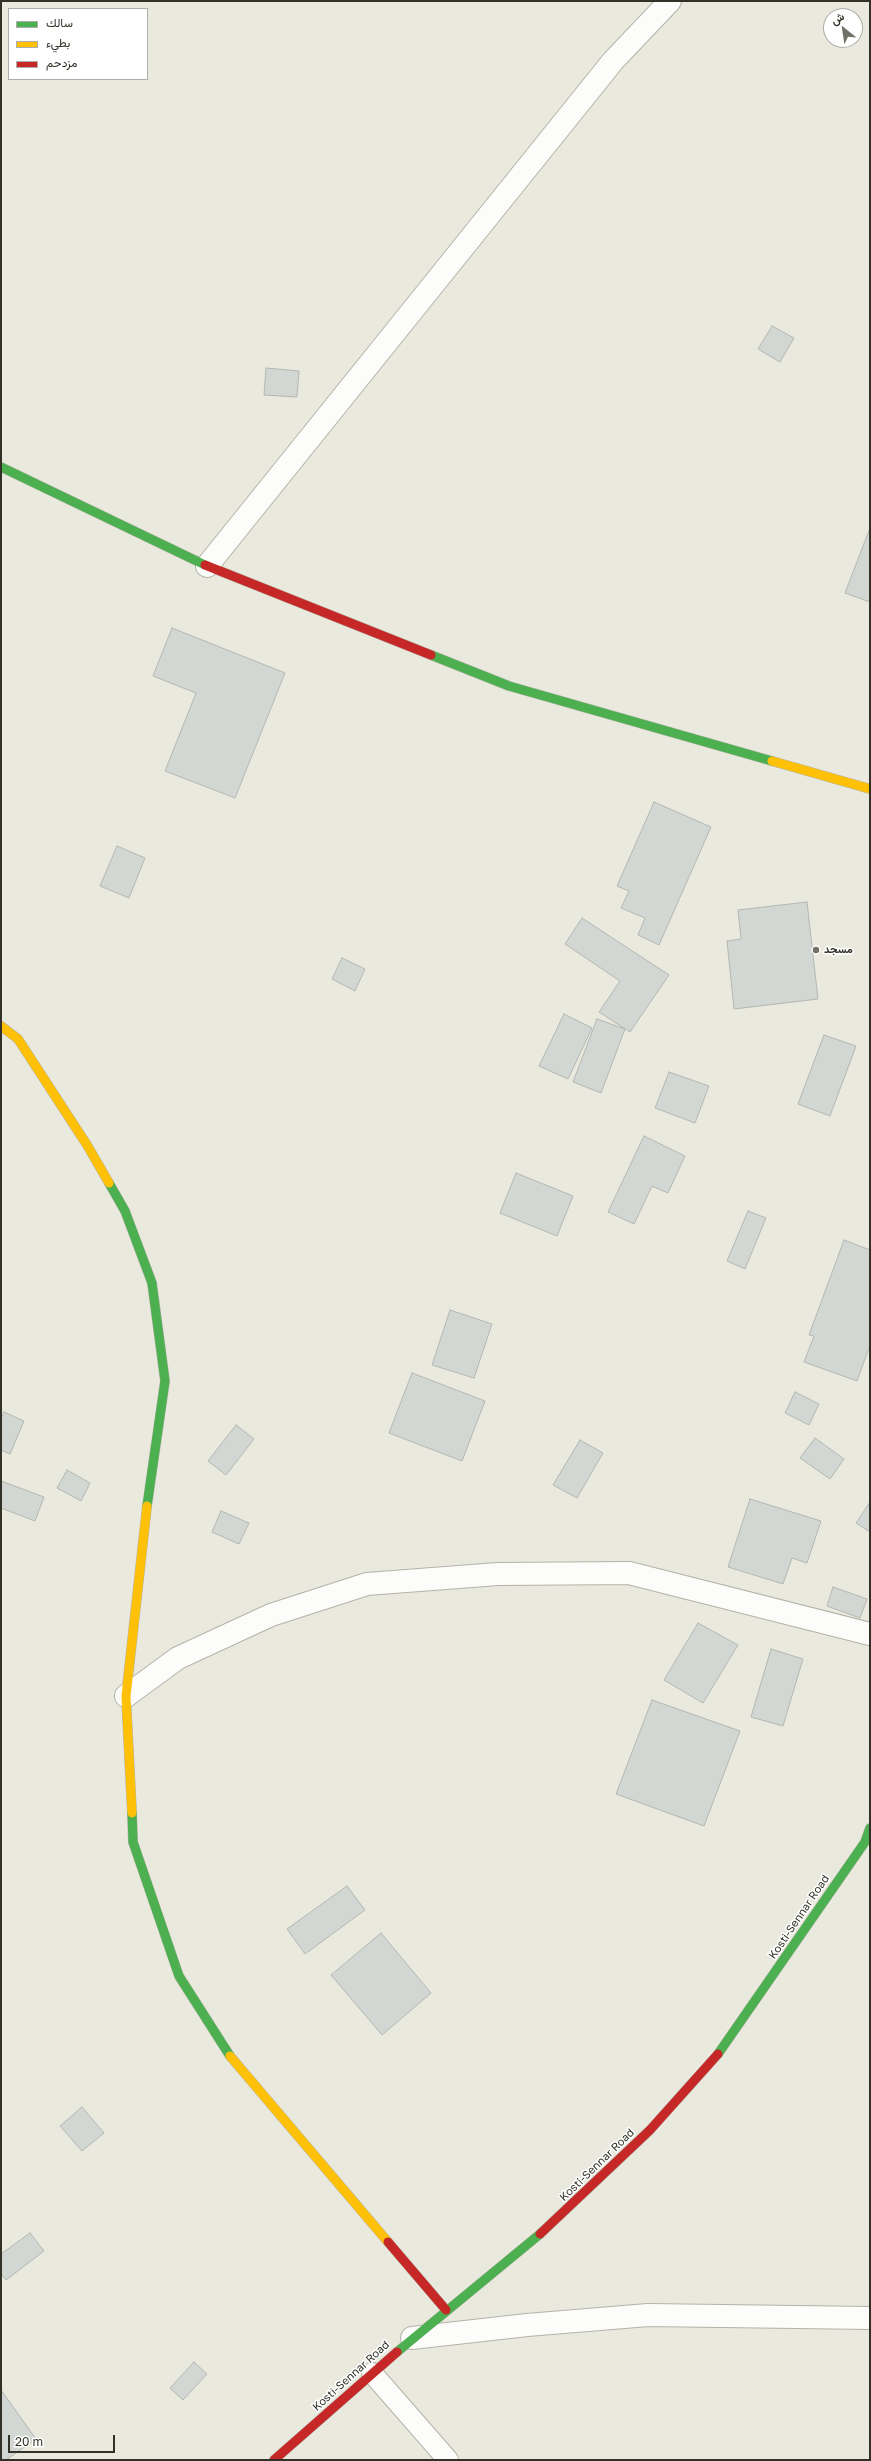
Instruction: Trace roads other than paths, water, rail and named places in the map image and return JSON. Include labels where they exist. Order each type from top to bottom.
[{"type":"main road","points":[[1,466],[207,566],[509,686],[870,789]]},
{"type":"main road","points":[[1,1026],[18,1039],[87,1145],[125,1211],[152,1283],[165,1381],[143,1538],[126,1696],[133,1842],[179,1976],[234,2062],[446,2310]]},
{"type":"main road","name":"Kosti-Sennar Road","points":[[274,2460],[412,2338],[555,2222],[650,2130],[726,2045],[868,1838]]},
{"type":"street","points":[[207,566],[613,61],[670,1]]},
{"type":"street","points":[[126,1696],[178,1658],[264,1618],[367,1584],[498,1574],[629,1573],[870,1634]]},
{"type":"street","points":[[412,2338],[527,2325],[648,2315],[870,2318]]},
{"type":"lane","points":[[372,2373],[448,2460]]},
{"type":"place","name":"مسجد","points":[[816,950]]}]
